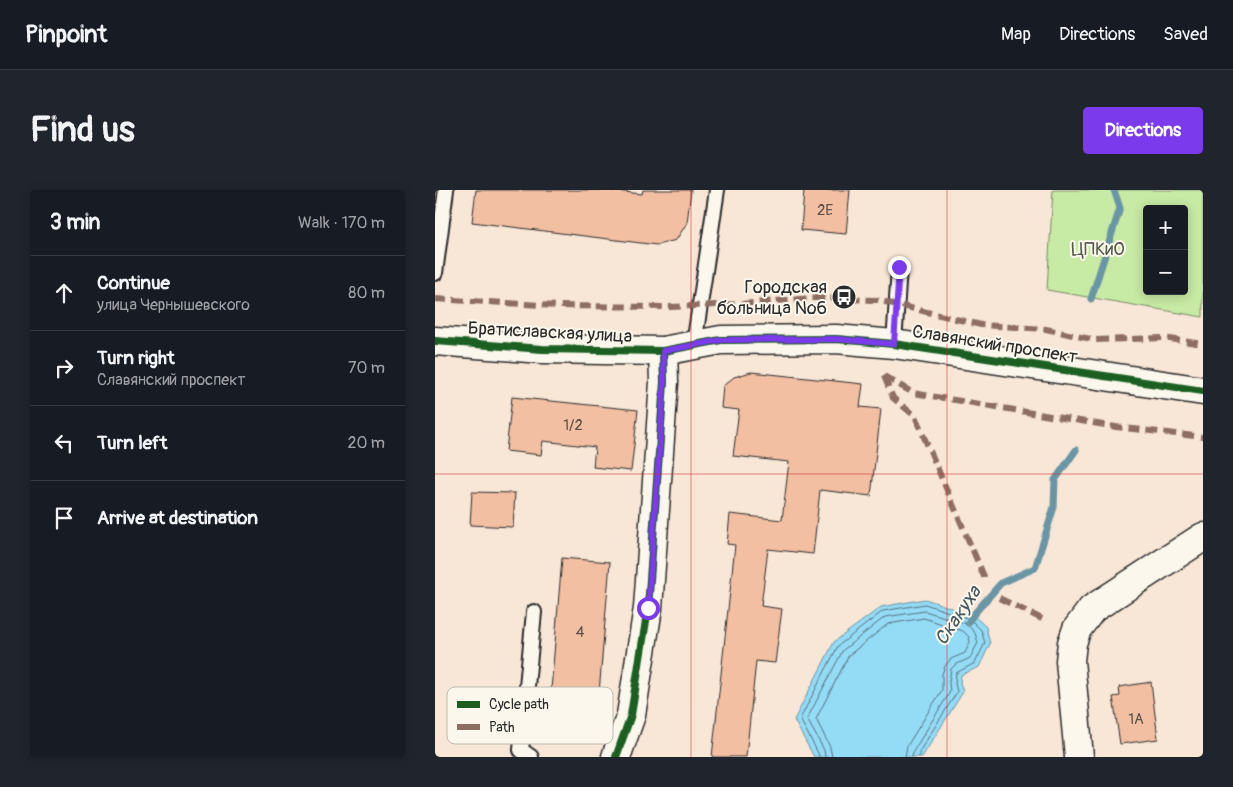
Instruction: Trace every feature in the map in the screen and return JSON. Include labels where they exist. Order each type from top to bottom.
[{"type":"street","name":"Славянский проспект","points":[[663,351],[721,340],[836,339],[894,344],[1203,391]]},
{"type":"street","name":"Братиславская улица","points":[[435,341],[542,349],[663,351]]},
{"type":"street","points":[[616,757],[631,715],[648,608],[664,382],[663,351]]},
{"type":"street","points":[[1079,757],[1070,661],[1072,643],[1077,629],[1092,609],[1203,537]]},
{"type":"lane","points":[[435,273],[446,190]]},
{"type":"lane","points":[[694,345],[717,190]]},
{"type":"lane","points":[[894,344],[899,267]]},
{"type":"lane","points":[[527,687],[534,612]]},
{"type":"lane","points":[[522,744],[521,750],[531,757]]},
{"type":"green space","name":"ЦПКиО","points":[[1053,190],[1203,190],[1203,317],[1047,290]]},
{"type":"water","points":[[925,599],[973,615],[986,627],[990,644],[979,667],[961,675],[960,683],[963,692],[922,757],[814,757],[794,720],[834,642],[881,607]]},
{"type":"building","points":[[476,190],[606,190],[642,194],[643,190],[691,190],[687,223],[676,240],[657,245],[472,222]]},
{"type":"building","points":[[804,190],[850,190],[846,234],[801,230]]},
{"type":"building","points":[[751,372],[863,384],[860,407],[881,409],[871,496],[820,490],[813,554],[768,549],[761,606],[782,609],[775,663],[756,661],[746,757],[712,757],[735,545],[727,544],[730,514],[782,520],[789,462],[733,456],[739,410],[721,408],[723,386],[734,377]]},
{"type":"building","points":[[512,397],[638,410],[631,471],[593,467],[595,447],[543,441],[541,455],[506,451]]},
{"type":"building","points":[[472,492],[515,493],[513,527],[470,525]]},
{"type":"building","points":[[562,558],[610,562],[600,687],[551,687]]},
{"type":"building","points":[[1151,682],[1158,739],[1120,744],[1113,697],[1120,696],[1119,687]]},
{"type":"waterway","name":"Скакуха","points":[[1091,299],[1120,208],[1114,190]]},
{"type":"waterway","name":"Скакуха","points":[[968,623],[1001,583],[1035,568],[1054,507],[1055,480],[1076,450]]},
{"type":"marked path","points":[[435,299],[558,306],[671,307],[812,298],[877,300],[981,325],[1046,329],[1095,340],[1163,338],[1203,344]]},
{"type":"marked path","points":[[884,376],[913,393],[1116,427],[1203,437]]},
{"type":"marked path","points":[[884,376],[893,398],[915,416],[986,581]]},
{"type":"marked path","points":[[999,598],[1042,619]]},
{"type":"cycle path","points":[[435,341],[542,349],[663,351],[721,340],[836,339],[894,344],[1203,391]]},
{"type":"cycle path","points":[[616,757],[631,715],[648,608],[664,382],[663,351]]},
{"type":"place","name":"Городская больница №6","points":[[844,297]]},
{"type":"route","points":[[648,608],[664,382],[663,351],[721,340],[836,339],[894,344],[899,267]]}]
